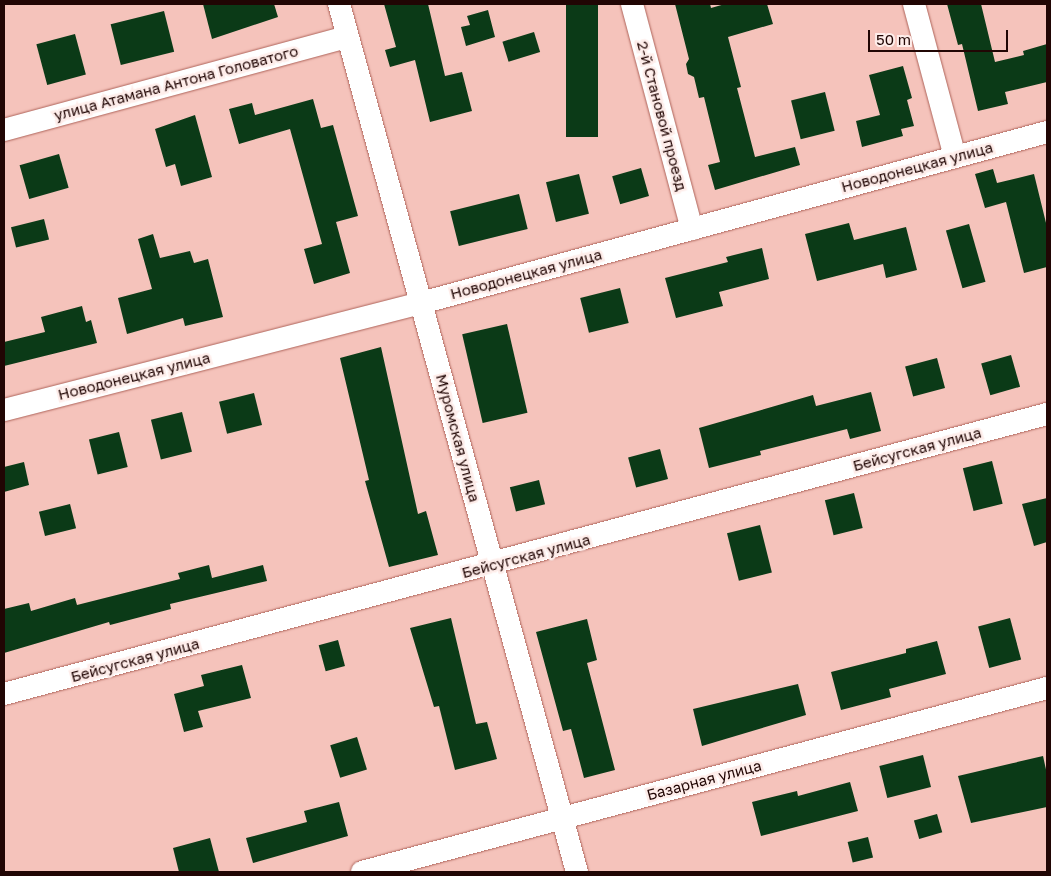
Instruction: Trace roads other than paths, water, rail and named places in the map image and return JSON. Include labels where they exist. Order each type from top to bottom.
[{"type":"street","name":"Муромская улица","points":[[339,4],[563,818],[576,872]]},
{"type":"street","name":"2-й Становой проезд","points":[[632,4],[692,229]]},
{"type":"street","points":[[914,4],[955,157]]},
{"type":"street","name":"улица Атамана Антона Головатого","points":[[4,130],[348,37]]},
{"type":"street","name":"Новодонецкая улица","points":[[4,410],[421,303],[1047,132]]},
{"type":"street","name":"Бейсугская улица","points":[[4,694],[493,565],[1047,414]]},
{"type":"street","name":"Базарная улица","points":[[362,872],[1047,688]]}]
